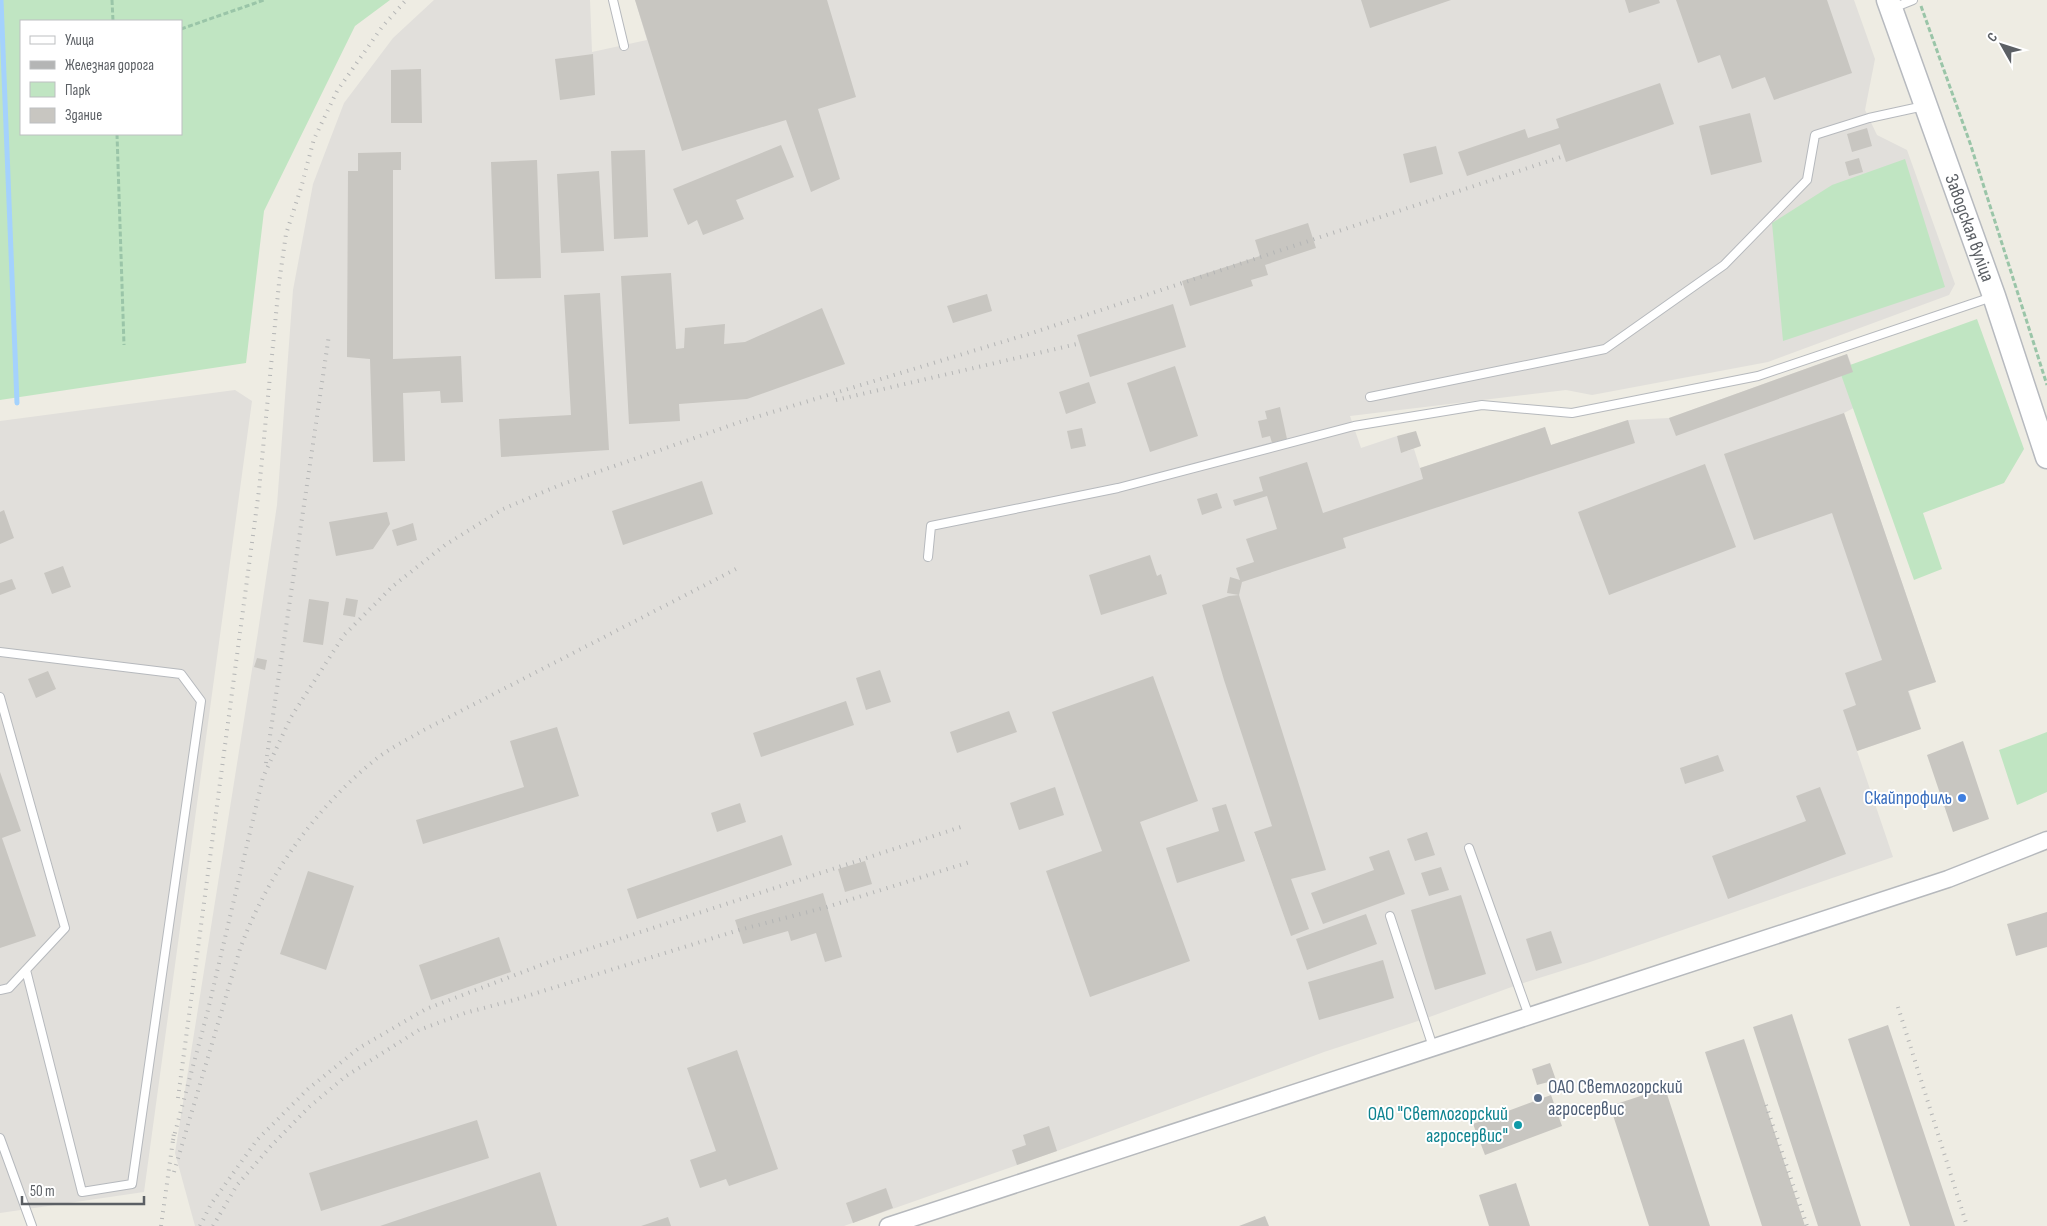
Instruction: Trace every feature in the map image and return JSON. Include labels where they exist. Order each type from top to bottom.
[{"type":"main road","name":"Заводская вуліца","points":[[1890,4],[1994,296],[2047,457]]},
{"type":"street","points":[[888,1226],[1948,878],[2047,840]]},
{"type":"lane","points":[[613,0],[624,46]]},
{"type":"lane","points":[[1890,4],[1913,0]]},
{"type":"lane","points":[[1370,397],[1605,349],[1724,265],[1807,180],[1815,135],[1869,118],[1926,106]]},
{"type":"lane","points":[[928,557],[931,526],[1118,488],[1354,426],[1482,405],[1572,413],[1758,376],[1994,296]]},
{"type":"lane","points":[[0,652],[181,674],[201,701],[132,1184],[82,1192],[26,970]]},
{"type":"lane","points":[[0,696],[65,928],[9,988],[0,990]]},
{"type":"lane","points":[[1469,848],[1529,1016]]},
{"type":"lane","points":[[1390,916],[1433,1047]]},
{"type":"lane","points":[[0,1138],[32,1226]]},
{"type":"path","points":[[112,0],[113,20]]},
{"type":"path","points":[[182,29],[264,0]]},
{"type":"path","points":[[1919,0],[1970,143],[2047,385]]},
{"type":"path","points":[[117,135],[124,345]]},
{"type":"shaded area","points":[[434,0],[590,0],[592,52],[647,40],[635,0],[1854,0],[1875,59],[1865,110],[1877,135],[1907,150],[1955,284],[1949,295],[1768,362],[1592,395],[1566,390],[1350,416],[1361,448],[1397,436],[1403,452],[1414,449],[1420,468],[1545,427],[1551,445],[1628,420],[1669,418],[1847,354],[1867,401],[1844,413],[1936,682],[1909,691],[1921,729],[1857,751],[1893,857],[1324,1052],[1057,1151],[844,1226],[195,1226],[175,1153],[277,505],[293,290],[313,184],[344,103],[393,38]],"holes":[[[1272,826],[1291,935],[1254,833]]]},
{"type":"shaded area","points":[[235,390],[252,401],[144,1192],[0,1213],[0,421]]},
{"type":"green space","points":[[0,0],[390,0],[355,26],[264,211],[246,363],[0,400]]},
{"type":"green space","points":[[1905,159],[1945,287],[1783,341],[1772,223],[1832,185]]},
{"type":"green space","points":[[1977,319],[2024,449],[2004,483],[1923,513],[1942,569],[1914,580],[1839,369]]},
{"type":"green space","points":[[2047,732],[2047,792],[2017,805],[1999,750]]},
{"type":"building","points":[[635,0],[827,0],[856,97],[818,109],[840,179],[811,192],[786,120],[682,151]]},
{"type":"building","points":[[1361,0],[1451,0],[1370,28]]},
{"type":"building","points":[[1625,0],[1659,0],[1660,3],[1629,13]]},
{"type":"building","points":[[1676,0],[1827,0],[1852,73],[1774,100],[1765,77],[1732,89],[1720,55],[1698,63]]},
{"type":"building","points":[[593,54],[595,95],[560,100],[555,59]]},
{"type":"building","points":[[421,69],[422,123],[391,123],[391,70]]},
{"type":"building","points":[[1660,83],[1674,124],[1566,162],[1560,144],[1467,176],[1458,152],[1525,129],[1528,138],[1559,128],[1556,119]]},
{"type":"building","points":[[1750,113],[1762,162],[1711,175],[1699,126]]},
{"type":"building","points":[[1867,128],[1872,146],[1852,152],[1847,134]]},
{"type":"building","points":[[781,145],[794,177],[736,200],[744,219],[703,235],[697,220],[688,225],[673,189]]},
{"type":"building","points":[[1436,146],[1443,174],[1410,183],[1403,154]]},
{"type":"building","points":[[645,150],[648,237],[614,239],[611,151]]},
{"type":"building","points":[[401,152],[401,170],[393,170],[393,359],[461,356],[463,402],[441,403],[440,391],[403,393],[405,461],[373,462],[370,359],[347,357],[348,171],[358,171],[358,153]]},
{"type":"building","points":[[1859,158],[1863,172],[1849,176],[1845,162]]},
{"type":"building","points":[[537,160],[541,278],[495,279],[491,162]]},
{"type":"building","points":[[599,171],[604,251],[561,253],[557,174]]},
{"type":"building","points":[[1308,223],[1316,248],[1265,265],[1268,275],[1251,280],[1253,286],[1190,306],[1182,281],[1260,256],[1255,240]]},
{"type":"building","points":[[671,273],[676,349],[684,348],[685,328],[725,324],[724,344],[745,342],[822,308],[845,364],[747,399],[679,404],[680,421],[629,424],[621,276]]},
{"type":"building","points":[[600,293],[609,450],[501,457],[499,419],[571,415],[564,295]]},
{"type":"building","points":[[987,294],[992,311],[953,323],[947,306]]},
{"type":"building","points":[[1173,304],[1186,347],[1090,377],[1077,335]]},
{"type":"building","points":[[1847,354],[1853,372],[1676,436],[1669,418]]},
{"type":"building","points":[[1175,366],[1198,436],[1150,452],[1127,383]]},
{"type":"building","points":[[1089,382],[1096,403],[1066,414],[1059,392]]},
{"type":"building","points":[[1280,407],[1287,439],[1272,443],[1270,436],[1262,438],[1258,421],[1267,419],[1265,411]]},
{"type":"building","points":[[1844,413],[1936,682],[1908,691],[1921,729],[1857,751],[1843,710],[1856,705],[1845,673],[1882,660],[1832,513],[1754,540],[1724,454]]},
{"type":"building","points":[[1628,420],[1635,443],[1343,538],[1346,548],[1242,582],[1239,595],[1227,593],[1230,577],[1240,580],[1236,568],[1254,562],[1246,539],[1277,529],[1267,496],[1235,506],[1233,500],[1263,491],[1259,477],[1307,462],[1323,513],[1423,479],[1420,468],[1545,427],[1551,445]]},
{"type":"building","points":[[1082,428],[1086,446],[1071,449],[1067,431]]},
{"type":"building","points":[[1416,431],[1421,446],[1401,453],[1397,436]]},
{"type":"building","points":[[1705,464],[1736,547],[1609,595],[1578,512]]},
{"type":"building","points":[[702,481],[713,514],[623,545],[612,511]]},
{"type":"building","points":[[1217,493],[1222,508],[1202,515],[1197,499]]},
{"type":"building","points":[[4,510],[14,538],[0,544],[0,512]]},
{"type":"building","points":[[387,512],[390,524],[373,549],[336,556],[329,522]]},
{"type":"building","points":[[413,523],[417,540],[397,546],[392,530]]},
{"type":"building","points":[[1150,555],[1157,576],[1161,574],[1167,594],[1101,615],[1089,575]]},
{"type":"building","points":[[63,566],[71,587],[52,594],[44,573]]},
{"type":"building","points":[[12,579],[16,589],[0,595],[0,583]]},
{"type":"building","points":[[1239,595],[1326,870],[1291,879],[1309,929],[1291,936],[1254,832],[1272,826],[1224,680],[1202,605],[1229,596]]},
{"type":"building","points":[[346,598],[358,600],[355,617],[343,615]]},
{"type":"building","points":[[309,599],[329,602],[323,645],[303,642]]},
{"type":"building","points":[[257,658],[267,660],[265,670],[254,667]]},
{"type":"building","points":[[880,670],[891,702],[866,710],[856,678]]},
{"type":"building","points":[[48,671],[56,689],[36,698],[28,679]]},
{"type":"building","points":[[1153,676],[1198,801],[1140,822],[1190,961],[1090,997],[1046,871],[1102,851],[1052,712]]},
{"type":"building","points":[[846,701],[854,725],[761,757],[753,733]]},
{"type":"building","points":[[1009,711],[1017,732],[957,753],[950,732]]},
{"type":"building","points":[[557,727],[579,796],[423,844],[416,820],[524,787],[510,741]]},
{"type":"building","points":[[1963,741],[1989,819],[1953,832],[1927,755]]},
{"type":"building","points":[[1718,755],[1724,771],[1685,784],[1680,768]]},
{"type":"building","points":[[0,772],[21,831],[2,838],[36,936],[0,948]]},
{"type":"building","points":[[1055,787],[1064,815],[1019,830],[1010,803]]},
{"type":"building","points":[[1820,787],[1846,854],[1728,899],[1712,856],[1806,821],[1796,796]]},
{"type":"building","points":[[740,803],[746,822],[717,832],[711,813]]},
{"type":"building","points":[[1226,804],[1245,861],[1177,883],[1166,848],[1219,831],[1212,808]]},
{"type":"building","points":[[1427,832],[1435,855],[1415,861],[1407,839]]},
{"type":"building","points":[[782,835],[792,865],[637,919],[627,889]]},
{"type":"building","points":[[1389,850],[1405,894],[1323,924],[1311,893],[1374,870],[1369,857]]},
{"type":"building","points":[[865,861],[872,884],[845,892],[838,869]]},
{"type":"building","points":[[1441,867],[1449,890],[1429,896],[1421,873]]},
{"type":"building","points":[[308,871],[354,886],[326,970],[280,954]]},
{"type":"building","points":[[823,893],[842,957],[825,962],[816,933],[791,941],[788,931],[743,944],[735,920]]},
{"type":"building","points":[[1461,895],[1486,974],[1435,990],[1411,910]]},
{"type":"building","points":[[2047,912],[2047,947],[2016,956],[2007,924]]},
{"type":"building","points":[[1366,914],[1377,944],[1307,970],[1296,939]]},
{"type":"building","points":[[1551,931],[1562,963],[1536,971],[1526,939]]},
{"type":"building","points":[[499,937],[511,972],[431,1000],[419,965]]},
{"type":"building","points":[[1383,960],[1394,998],[1319,1020],[1308,982]]},
{"type":"building","points":[[1792,1014],[1861,1226],[1818,1226],[1753,1027]]},
{"type":"building","points":[[1888,1025],[1955,1226],[1910,1226],[1848,1039]]},
{"type":"building","points":[[1744,1039],[1805,1226],[1762,1226],[1705,1052]]},
{"type":"building","points":[[737,1050],[778,1169],[729,1186],[726,1179],[700,1188],[690,1160],[716,1151],[687,1068]]},
{"type":"building","points":[[1550,1063],[1556,1080],[1537,1085],[1532,1069]]},
{"type":"building","points":[[1665,1088],[1710,1226],[1649,1226],[1610,1106]]},
{"type":"building","name":"ОАО \"Светлогорский агросервис\"","points":[[1551,1095],[1562,1126],[1485,1155],[1473,1124]]},
{"type":"building","points":[[477,1120],[489,1158],[321,1211],[309,1173]]},
{"type":"building","points":[[1049,1126],[1057,1151],[1017,1165],[1012,1150],[1026,1145],[1023,1135]]},
{"type":"building","points":[[540,1172],[557,1226],[380,1226]]},
{"type":"building","points":[[1516,1183],[1530,1226],[1489,1226],[1479,1195]]},
{"type":"building","points":[[886,1188],[893,1208],[853,1223],[846,1203]]},
{"type":"building","points":[[1265,1216],[1269,1226],[1239,1226]]},
{"type":"building","points":[[668,1217],[671,1226],[641,1226]]},
{"type":"waterway","points":[[1,0],[17,403]]},
{"type":"railway","points":[[178,1098],[259,490],[279,283],[286,234],[314,139],[337,91],[382,27],[406,0]]},
{"type":"railway","points":[[173,1140],[207,1014],[263,777],[291,717],[344,635],[393,586],[445,545],[503,509],[560,485],[743,421],[1035,332],[1564,156]]},
{"type":"railway","points":[[266,763],[329,335]]},
{"type":"railway","points":[[836,400],[1077,344]]},
{"type":"railway","points":[[174,1172],[240,949],[251,922],[264,896],[295,845],[333,799],[376,759],[399,744],[738,568]]},
{"type":"railway","points":[[200,1226],[211,1204],[257,1140],[308,1089],[359,1048],[426,1009],[549,962],[964,826]]},
{"type":"railway","points":[[213,1226],[237,1185],[309,1107],[346,1076],[419,1030],[465,1013],[514,1000],[739,930],[827,907],[973,861]]},
{"type":"railway","points":[[1898,1007],[1967,1226]]},
{"type":"railway","points":[[1766,1105],[1807,1226]]},
{"type":"railway","points":[[161,1226],[174,1133]]},
{"type":"place","name":"Скайпрофиль","points":[[1962,798]]},
{"type":"place","name":"ОАО Светлогорский агросервис","points":[[1538,1098]]},
{"type":"place","name":"ОАО \"Светлогорский агросервис\"","points":[[1518,1125]]}]
